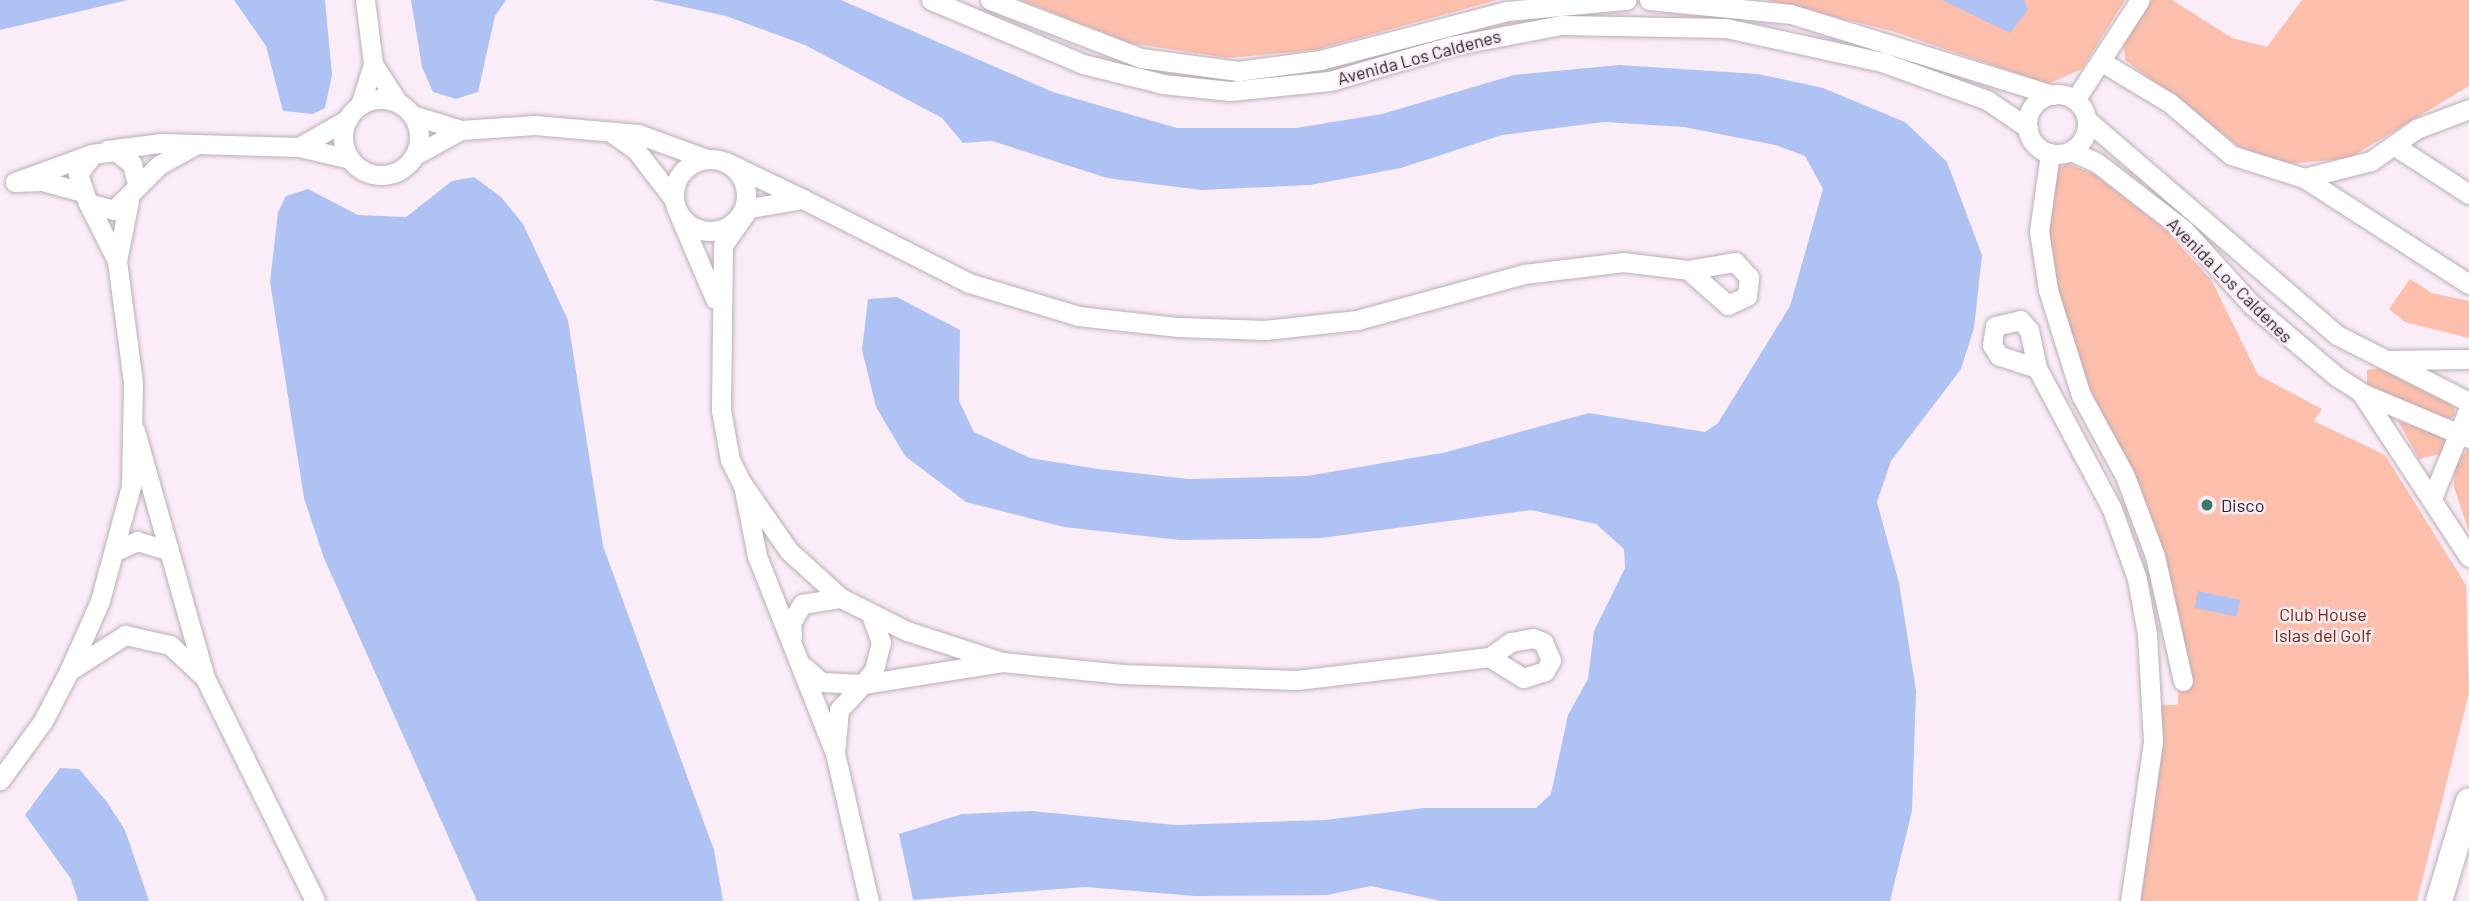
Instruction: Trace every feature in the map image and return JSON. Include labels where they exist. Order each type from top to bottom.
[{"type":"street","points":[[350,159],[343,140],[373,64],[366,0]]},
{"type":"street","name":"Avenida Los Caldenes","points":[[931,0],[1083,64],[1163,84],[1230,91],[1330,81],[1451,46],[1560,25],[1726,28],[1882,62],[1987,100],[2028,128]]},
{"type":"street","name":"Avenida Los Caldenes","points":[[990,0],[1130,55],[1238,71],[1320,60],[1507,11],[1626,0]]},
{"type":"street","points":[[1649,0],[1791,14],[2075,100],[2087,120],[2084,138],[2071,150],[2050,153]]},
{"type":"street","points":[[2075,100],[2140,0]]},
{"type":"street","points":[[2102,62],[2170,103],[2231,155],[2304,178],[2469,284]]},
{"type":"street","points":[[373,64],[419,134],[415,155]]},
{"type":"street","points":[[2053,94],[2037,103],[2028,128],[2050,153],[2039,231],[2048,290],[2081,395],[2125,476],[2155,556],[2183,681]]},
{"type":"street","points":[[299,147],[379,99],[461,130],[534,125],[638,134],[717,160],[803,199],[969,283],[1077,316],[1178,327],[1265,330],[1357,320],[1524,274],[1584,264],[1688,270]]},
{"type":"street","points":[[2304,178],[2341,172],[2395,146],[2416,129],[2469,109]]},
{"type":"street","name":"Avenida Los Caldenes","points":[[2087,120],[2248,264],[2375,359],[2469,405]]},
{"type":"street","points":[[8,186],[100,152],[192,146],[299,147],[350,159],[384,175],[461,130]]},
{"type":"street","points":[[612,133],[636,150],[676,207],[717,306]]},
{"type":"street","points":[[8,186],[41,181],[114,210],[192,146]]},
{"type":"street","points":[[2395,146],[2469,194]]},
{"type":"street","name":"Avenida Los Caldenes","points":[[2071,150],[2096,162],[2184,230],[2260,312],[2362,393],[2464,436]]},
{"type":"street","points":[[117,261],[84,197],[81,166],[100,152],[125,156],[133,192],[117,261],[135,429],[179,597],[205,678],[315,901]]},
{"type":"street","points":[[676,207],[686,167],[717,160]]},
{"type":"street","points":[[717,160],[746,188],[737,220],[723,245],[717,306],[721,410],[730,460],[743,485],[789,551],[841,598],[871,615],[1002,662],[1122,674],[1297,680],[1490,657]]},
{"type":"street","points":[[676,207],[707,232],[737,220],[765,202],[803,199]]},
{"type":"street","points":[[2375,359],[2469,359]]},
{"type":"street","points":[[2037,368],[2112,509],[2142,606],[2153,742],[2130,901]]},
{"type":"street","points":[[2362,393],[2433,495],[2469,557]]},
{"type":"street","points":[[2433,495],[2464,436],[2469,405]]},
{"type":"street","points":[[0,780],[43,721],[100,601],[131,486],[135,429]]},
{"type":"street","points":[[743,485],[757,556],[804,667],[835,753],[869,901]]},
{"type":"street","points":[[115,551],[137,541],[166,550]]},
{"type":"street","points":[[156,638],[174,621],[179,597]]},
{"type":"street","points":[[792,639],[791,623],[802,604],[841,598]]},
{"type":"street","points":[[100,601],[111,628],[125,635],[156,638],[205,678]]},
{"type":"street","points":[[835,753],[839,710],[874,670],[881,642],[871,615]]},
{"type":"street","points":[[69,671],[125,635]]},
{"type":"street","points":[[804,667],[821,682],[863,684],[1002,662]]},
{"type":"street","points":[[2440,901],[2469,801]]},
{"type":"street","points":[[298,901],[302,877]]},
{"type":"green space","points":[[1020,0],[1497,0],[1315,50],[1228,58],[1130,43]]},
{"type":"green space","points":[[1766,0],[2125,0],[2082,69],[2048,84],[1892,31]]},
{"type":"green space","points":[[2151,0],[2172,0],[2232,38],[2267,47],[2302,0],[2469,0],[2469,86],[2348,159],[2282,164],[2241,148],[2125,60],[2124,44]]},
{"type":"green space","name":"Club House Islas del Golf","points":[[2067,163],[2096,175],[2168,232],[2212,281],[2258,375],[2322,409],[2314,421],[2385,455],[2466,585],[2469,693],[2417,901],[2137,901],[2153,819],[2159,705],[2178,705],[2179,644],[2047,265],[2051,174]]},
{"type":"green space","points":[[2410,279],[2432,293],[2469,301],[2469,338],[2405,322],[2389,309]]},
{"type":"green space","points":[[2379,368],[2454,404],[2455,415],[2447,421],[2367,386],[2367,370]]},
{"type":"green space","points":[[2398,421],[2444,436],[2444,453],[2419,459]]},
{"type":"green space","points":[[2469,448],[2469,532],[2454,487],[2455,464]]},
{"type":"water","points":[[0,0],[128,0],[0,30]]},
{"type":"water","points":[[234,0],[325,0],[332,75],[325,108],[313,114],[283,111],[266,46]]},
{"type":"water","points":[[411,0],[506,0],[495,16],[478,92],[456,99],[433,92],[422,67]]},
{"type":"water","points":[[652,0],[841,0],[1053,92],[1177,128],[1296,128],[1382,114],[1514,75],[1619,65],[1758,74],[1823,88],[1905,122],[1947,162],[1982,255],[1974,328],[1961,369],[1891,461],[1877,502],[1899,583],[1916,691],[1912,811],[1890,901],[1441,901],[1371,886],[1327,895],[1195,896],[1086,887],[913,900],[899,834],[962,814],[1032,811],[1175,825],[1325,820],[1424,808],[1536,808],[1551,794],[1568,715],[1588,679],[1594,631],[1625,568],[1624,549],[1596,524],[1531,510],[1321,538],[1180,540],[1064,527],[966,502],[905,456],[876,407],[862,350],[868,299],[897,297],[960,330],[959,401],[974,432],[1030,458],[1098,469],[1189,479],[1307,476],[1447,452],[1589,413],[1705,432],[1718,423],[1790,306],[1823,189],[1805,156],[1775,145],[1684,127],[1604,122],[1502,135],[1401,168],[1310,185],[1201,190],[1107,178],[992,141],[963,143],[942,118],[805,45],[726,16]]},
{"type":"water","points":[[1942,0],[2024,0],[2028,10],[2010,33]]},
{"type":"water","points":[[474,177],[501,197],[523,224],[568,320],[603,546],[714,850],[723,901],[477,901],[324,558],[304,498],[270,282],[278,212],[286,196],[308,189],[358,215],[406,217],[452,181]]},
{"type":"water","points":[[2198,591],[2240,600],[2237,617],[2194,608]]},
{"type":"water","points":[[60,768],[79,769],[107,802],[125,830],[149,901],[78,901],[71,879],[25,815]]},
{"type":"place","name":"Disco","points":[[2207,505]]}]
